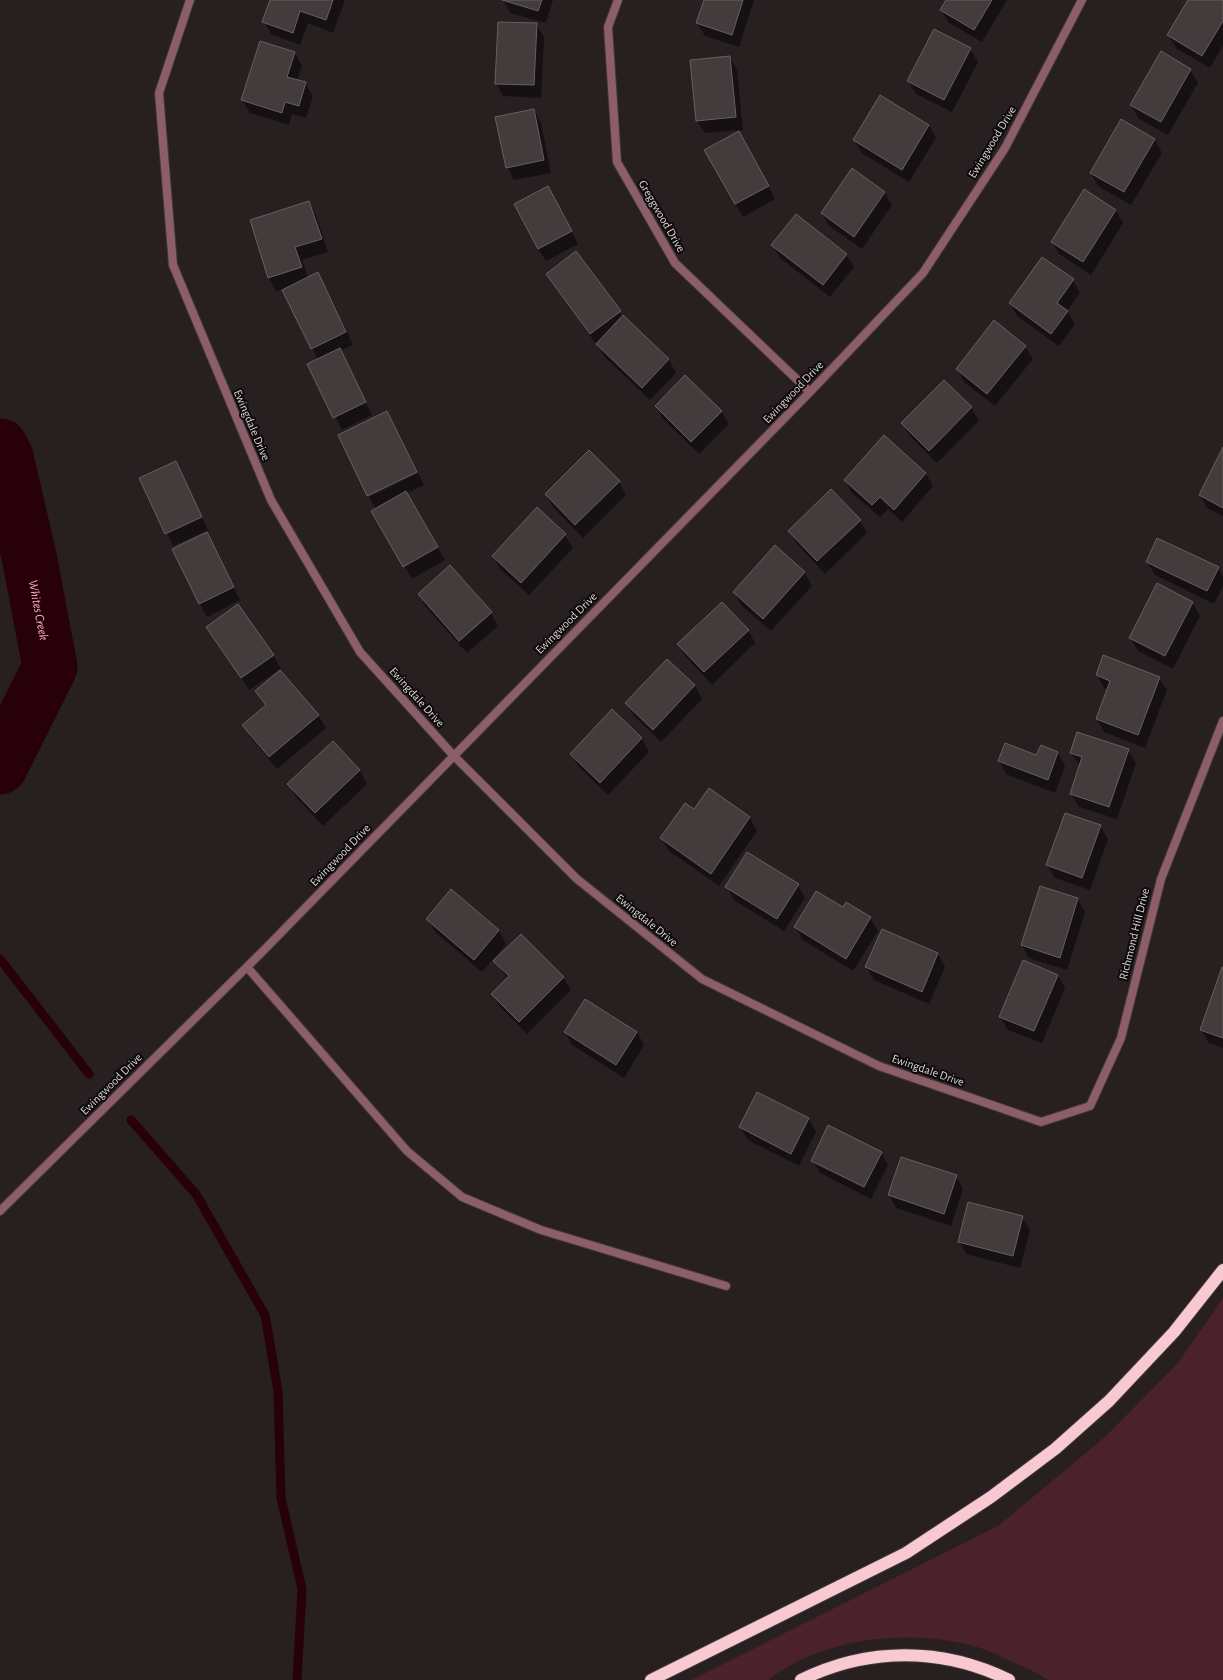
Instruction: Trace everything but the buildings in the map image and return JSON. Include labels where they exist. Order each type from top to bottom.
[{"type":"highway","points":[[651,1680],[906,1553],[991,1496],[1055,1449],[1109,1401],[1174,1332],[1223,1270]]},
{"type":"highway","points":[[801,1680],[822,1670],[856,1660],[904,1654],[950,1659],[995,1673],[1009,1680]]},
{"type":"street","name":"Ewingdale Drive","points":[[190,0],[159,93],[173,265],[271,500],[360,652],[453,755],[577,879],[702,979],[879,1066],[1041,1122]]},
{"type":"street","name":"Greggwood Drive","points":[[618,0],[608,27],[617,162],[675,263],[810,392]]},
{"type":"street","name":"Ewingwood Drive","points":[[0,1211],[248,967],[453,755],[810,392],[923,273],[1005,148],[1082,0]]},
{"type":"street","name":"Richmond Hill Drive","points":[[1041,1122],[1090,1106],[1121,1038],[1161,878],[1223,720]]},
{"type":"street","points":[[248,967],[407,1151],[462,1197],[541,1230],[726,1286]]},
{"type":"shaded area","points":[[1223,1298],[1223,1680],[1048,1680],[1028,1669],[977,1647],[951,1641],[924,1638],[896,1638],[868,1640],[815,1654],[790,1665],[768,1680],[691,1680],[998,1526],[1106,1436],[1178,1363]]},
{"type":"waterway","name":"Whites Creek","points":[[0,446],[6,457],[30,561],[50,667],[0,767]]},
{"type":"waterway","points":[[0,959],[89,1074]]},
{"type":"waterway","points":[[131,1120],[196,1194],[265,1315],[278,1391],[281,1498],[302,1589],[297,1680]]}]
